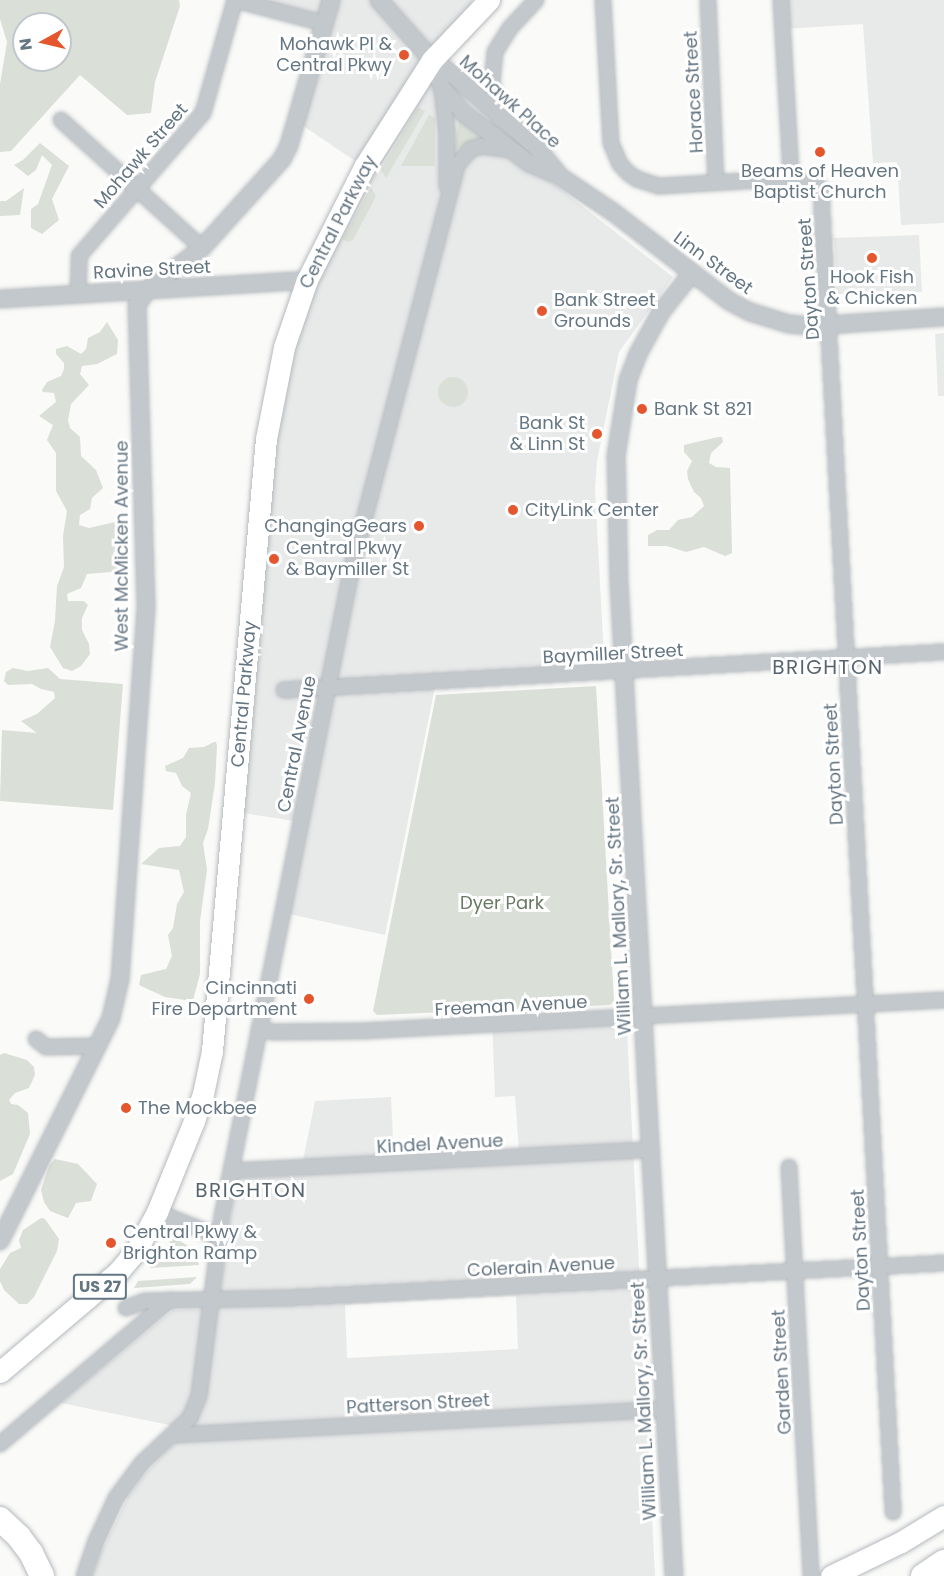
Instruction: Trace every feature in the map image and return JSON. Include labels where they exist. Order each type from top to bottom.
[{"type":"highway","points":[[0,1519],[19,1536],[31,1553],[42,1576]]},
{"type":"highway","points":[[923,1576],[944,1562]]},
{"type":"main road","name":"Central Parkway","points":[[0,1372],[118,1272],[137,1249],[157,1212],[194,1121],[209,1066],[269,415],[284,347],[307,280],[364,167],[432,60],[489,0]]},
{"type":"main road","points":[[831,1576],[901,1542],[944,1515]]},
{"type":"street","points":[[235,0],[322,23]]},
{"type":"street","name":"Mohawk Street","points":[[78,294],[79,256],[203,113],[235,0]]},
{"type":"street","points":[[147,290],[202,248],[282,159],[289,145],[322,23],[331,0]]},
{"type":"street","name":"Mohawk Place","points":[[379,0],[432,60],[452,74],[500,119],[537,148],[559,176]]},
{"type":"street","points":[[466,25],[472,0]]},
{"type":"street","points":[[500,119],[492,81],[495,52],[510,28],[536,0]]},
{"type":"street","points":[[603,0],[611,143],[620,164],[628,173],[648,184],[659,186],[793,178],[781,0]]},
{"type":"street","name":"Horace Street","points":[[708,0],[716,182]]},
{"type":"street","name":"Mohawk Place","points":[[432,60],[442,88],[464,113],[529,163],[559,176],[613,212]]},
{"type":"street","name":"Central Avenue","points":[[442,88],[447,133],[447,203]]},
{"type":"street","points":[[61,120],[202,248]]},
{"type":"street","name":"Central Avenue","points":[[84,1576],[97,1539],[116,1498],[142,1463],[190,1418],[199,1396],[219,1237],[231,1171],[353,562],[457,165],[463,155],[482,146],[512,150]]},
{"type":"street","name":"Dayton Street","points":[[793,178],[801,183],[810,181],[821,189],[881,1268],[892,1512]]},
{"type":"street","name":"Linn Street","points":[[613,212],[729,301],[750,312],[789,324],[829,325],[944,317]]},
{"type":"street","name":"William L. Mallory, Sr. Street","points":[[674,1576],[615,487],[619,425],[628,380],[638,354],[661,312],[692,273]]},
{"type":"street","name":"Ravine Street","points":[[0,299],[307,280]]},
{"type":"street","name":"West McMicken Avenue","points":[[0,1241],[111,1018],[120,980],[146,606],[137,304],[147,290]]},
{"type":"street","name":"Baymiller Street","points":[[284,690],[944,652]]},
{"type":"street","name":"Freeman Avenue","points":[[258,1029],[273,1032],[362,1031],[644,1018],[944,1000]]},
{"type":"street","points":[[36,1039],[46,1047],[96,1046]]},
{"type":"street","name":"Kindel Avenue","points":[[231,1171],[651,1150]]},
{"type":"street","name":"Garden Street","points":[[789,1167],[811,1576]]},
{"type":"street","points":[[157,1212],[219,1237]]},
{"type":"street","name":"Colerain Avenue","points":[[126,1308],[145,1301],[795,1273],[944,1263]]},
{"type":"street","points":[[0,1444],[170,1300]]},
{"type":"street","name":"Patterson Street","points":[[174,1435],[664,1409]]},
{"type":"shaded area","points":[[235,0],[472,0],[466,25],[364,167],[296,121],[322,23]]},
{"type":"shaded area","points":[[781,0],[944,0],[944,223],[901,225],[897,162],[873,163],[863,24],[783,29]]},
{"type":"shaded area","points":[[423,82],[673,277],[619,352],[597,461],[595,489],[605,677],[435,687],[385,935],[289,914],[307,823],[236,812],[277,394],[320,258]]},
{"type":"shaded area","points":[[919,235],[922,292],[838,297],[834,238]]},
{"type":"shaded area","points":[[944,333],[944,396],[938,396],[935,334]]},
{"type":"shaded area","points":[[626,1012],[655,1576],[93,1576],[100,1555],[128,1497],[147,1472],[189,1429],[61,1403],[173,1310],[218,1309],[236,1179],[300,1175],[315,1101],[391,1097],[394,1159],[519,1151],[515,1096],[495,1097],[492,1018]],"holes":[[[516,1296],[518,1349],[347,1358],[345,1305]]]},
{"type":"green space","points":[[0,0],[179,0],[180,6],[155,82],[151,113],[127,115],[80,75],[11,151],[0,152],[0,84],[7,42],[0,19]]},
{"type":"green space","points":[[418,107],[425,111],[386,178],[381,170]]},
{"type":"green space","points":[[429,115],[435,118],[435,166],[401,166]]},
{"type":"green space","points":[[459,119],[487,139],[478,139],[459,149],[455,147]]},
{"type":"green space","points":[[40,143],[69,166],[52,199],[59,220],[42,234],[31,228],[31,209],[38,204],[52,165],[42,155],[36,170],[28,176],[14,165],[23,160]]},
{"type":"green space","points":[[371,187],[376,196],[353,240],[348,242],[343,239]]},
{"type":"green space","points":[[24,188],[20,215],[0,216],[0,201],[6,201]]},
{"type":"green space","points":[[107,322],[118,340],[117,354],[97,364],[82,366],[80,374],[89,385],[71,404],[68,420],[70,428],[80,437],[81,456],[96,470],[103,488],[92,498],[90,509],[80,515],[79,525],[89,528],[115,522],[125,525],[125,539],[113,553],[114,557],[126,563],[127,566],[123,571],[87,574],[81,588],[67,594],[68,601],[84,601],[88,605],[82,618],[82,630],[89,644],[90,654],[81,666],[72,671],[63,668],[50,647],[55,621],[57,586],[64,567],[63,536],[67,511],[56,491],[56,453],[47,440],[53,425],[39,416],[56,402],[54,393],[42,390],[47,382],[61,376],[64,369],[64,363],[56,354],[56,349],[67,346],[81,354],[86,349],[88,338],[100,332]]},
{"type":"green space","points":[[453,377],[464,381],[468,392],[464,403],[453,407],[442,403],[438,392],[442,381]]},
{"type":"green space","points":[[722,437],[723,442],[711,453],[709,463],[716,467],[730,468],[732,553],[725,556],[704,547],[686,552],[667,546],[648,546],[648,535],[657,530],[669,530],[678,520],[692,517],[704,506],[688,479],[687,471],[692,461],[684,452],[684,445]]},
{"type":"green space","points":[[13,668],[28,671],[48,668],[60,679],[123,684],[113,810],[0,801],[2,730],[37,733],[21,721],[37,714],[55,698],[54,692],[32,684],[8,685],[4,681],[6,672]]},
{"type":"green space","name":"Dyer Park","points":[[596,686],[614,1001],[610,1005],[377,1015],[373,1011],[436,695]]},
{"type":"green space","points":[[214,742],[217,746],[215,783],[208,829],[203,843],[207,870],[200,921],[200,974],[192,1004],[185,1000],[165,997],[139,985],[141,975],[166,969],[172,956],[168,935],[173,928],[177,904],[184,892],[179,870],[141,864],[159,848],[180,846],[186,837],[186,815],[191,793],[182,786],[176,773],[166,771],[165,766],[183,758],[189,748],[204,747]]},
{"type":"green space","points":[[4,1053],[27,1060],[34,1067],[35,1075],[29,1088],[15,1093],[9,1100],[11,1104],[18,1105],[28,1113],[30,1134],[13,1174],[0,1181],[0,1055]]},
{"type":"green space","points":[[55,1159],[78,1164],[97,1184],[91,1201],[76,1203],[68,1218],[50,1211],[44,1202],[41,1190],[49,1166]]},
{"type":"green space","points":[[41,1218],[45,1219],[59,1239],[57,1251],[34,1297],[27,1304],[19,1304],[4,1290],[0,1281],[0,1269],[10,1253],[21,1248],[19,1240],[23,1230]]},
{"type":"green space","points":[[172,1239],[177,1239],[196,1251],[199,1265],[150,1268]]},
{"type":"green space","points":[[197,1277],[190,1284],[134,1288],[138,1281]]},
{"type":"place","name":"Mohawk Pl & Central Pkwy","points":[[404,55]]},
{"type":"place","name":"Beams of Heaven Baptist Church","points":[[820,152]]},
{"type":"place","name":"Hook Fish & Chicken","points":[[872,258]]},
{"type":"place","name":"Bank Street Grounds","points":[[542,311]]},
{"type":"place","name":"Bank St 821","points":[[642,409]]},
{"type":"place","name":"Bank St & Linn St","points":[[597,434]]},
{"type":"place","name":"CityLink Center","points":[[513,510]]},
{"type":"place","name":"ChangingGears","points":[[419,526]]},
{"type":"place","name":"Central Pkwy & Baymiller St","points":[[274,559]]},
{"type":"place","name":"Cincinnati Fire Department","points":[[309,999]]},
{"type":"place","name":"The Mockbee","points":[[126,1108]]},
{"type":"place","name":"Central Pkwy & Brighton Ramp","points":[[111,1243]]},
{"type":"district","name":"BRIGHTON","points":[[828,667]]},
{"type":"district","name":"BRIGHTON","points":[[251,1190]]}]
